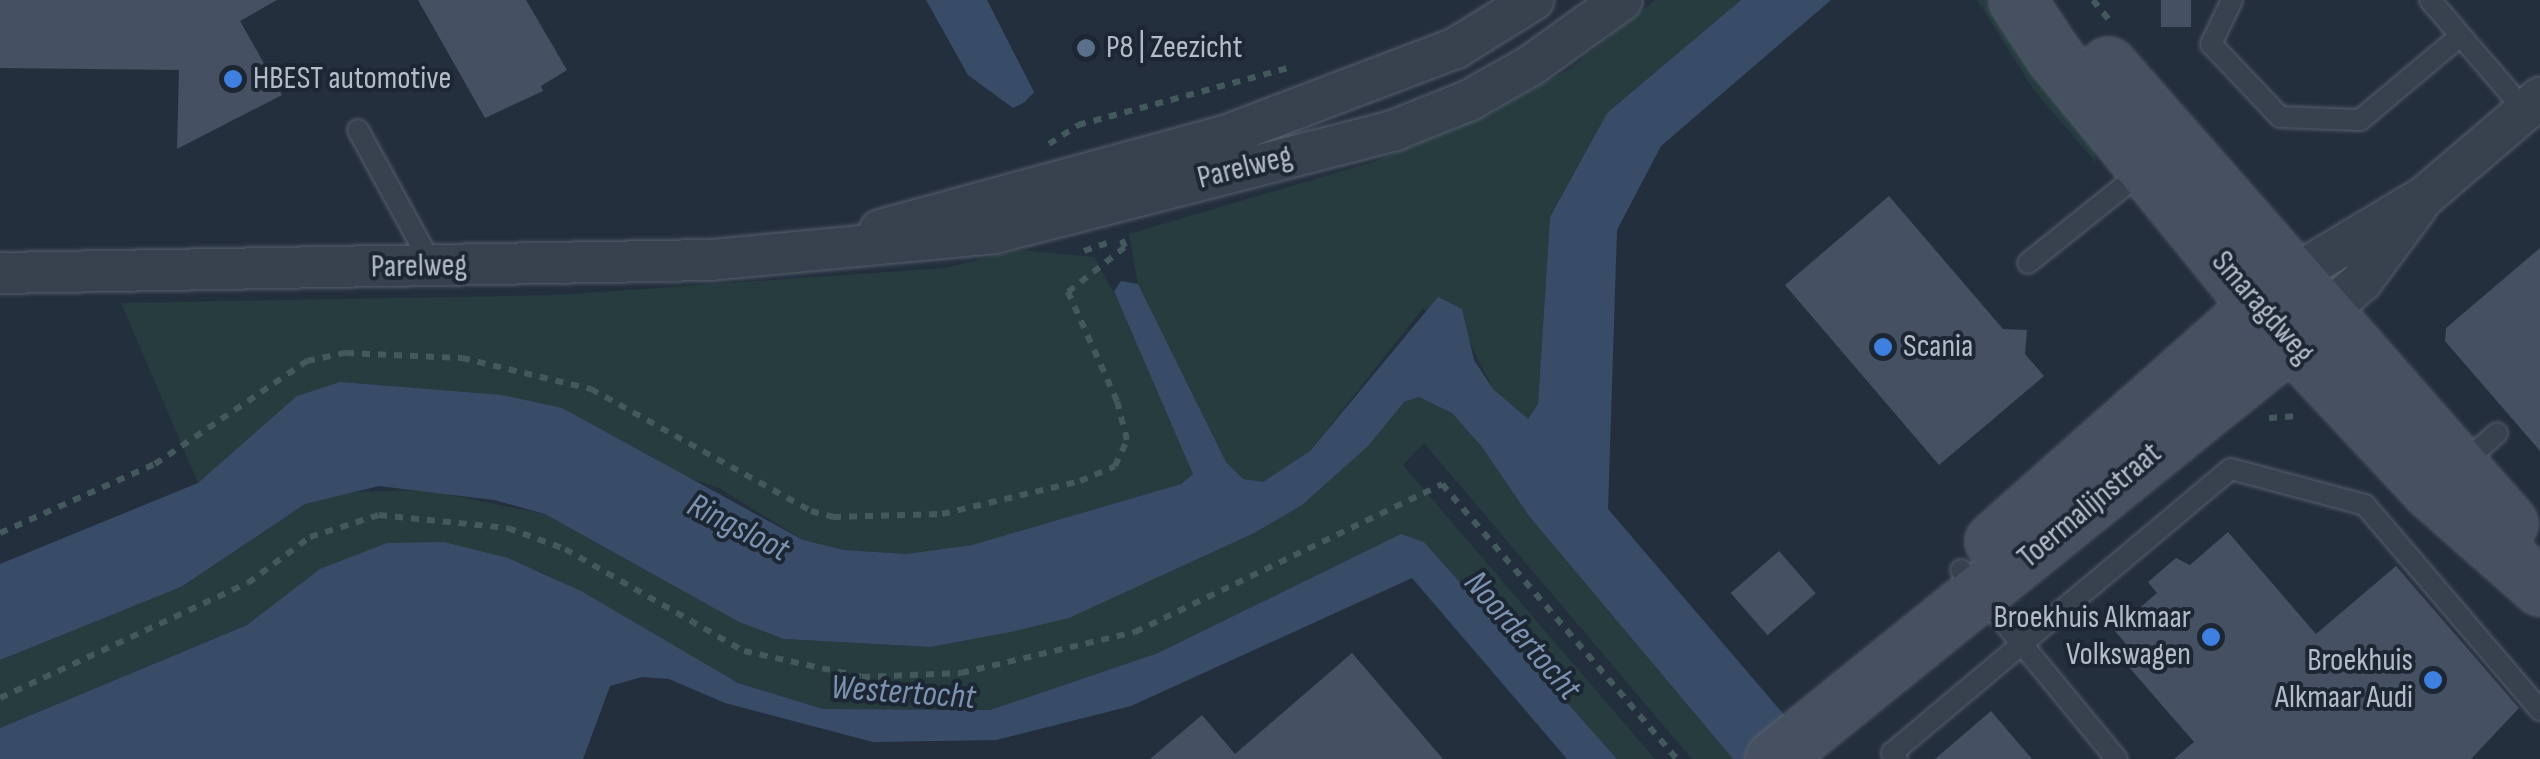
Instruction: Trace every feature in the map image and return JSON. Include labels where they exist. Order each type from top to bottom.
[{"type":"street","name":"Parelweg","points":[[836,247],[895,224],[1227,134],[1456,48],[1533,0]]},
{"type":"street","name":"Parelweg","points":[[0,273],[711,260],[995,234],[1396,130],[1530,66],[1622,0]]},
{"type":"street","name":"Smaragdweg","points":[[2017,0],[2292,308],[2463,463],[2540,563]]},
{"type":"street","name":"Smaragdweg","points":[[2056,0],[2160,156]]},
{"type":"street","points":[[2292,308],[2532,105]]},
{"type":"street","name":"Toermalijnstraat","points":[[1774,759],[2292,308]]},
{"type":"street","name":"Smaragdweg","points":[[2463,463],[2540,587]]},
{"type":"lane","points":[[2232,0],[2211,44],[2280,117],[2360,120],[2460,37]]},
{"type":"lane","points":[[2430,0],[2460,37],[2532,105]]},
{"type":"lane","points":[[358,130],[433,267]]},
{"type":"lane","points":[[2028,262],[2160,156]]},
{"type":"lane","points":[[1897,759],[1892,753],[2024,646],[2231,468],[2365,504],[2540,710]]},
{"type":"lane","points":[[1972,583],[2116,759]]},
{"type":"path","points":[[1100,118],[1312,61]]},
{"type":"path","points":[[0,533],[156,464],[307,361],[346,353],[462,358],[590,388],[810,511],[834,517],[942,514],[1080,481],[1115,466],[1126,440],[1117,401],[1068,292],[1125,247],[1120,233]]},
{"type":"path","points":[[0,698],[248,583],[310,537],[378,515],[508,528],[565,549],[744,651],[862,677],[962,673],[1135,632],[1442,484],[1677,759]]},
{"type":"green space","points":[[1655,0],[1741,0],[1607,113],[1550,216],[1538,405],[1528,420],[1493,389],[1470,343],[1423,308],[1310,451],[1263,483],[1243,479],[1226,462],[1138,284],[1129,234],[1376,161],[1491,114],[1571,68]]},
{"type":"green space","points":[[1977,0],[1987,0],[2042,84],[2093,130],[2096,163],[2033,89]]},
{"type":"green space","points":[[1020,250],[1094,257],[1130,322],[1193,474],[1181,484],[972,545],[906,554],[844,550],[803,540],[719,488],[419,389],[340,382],[250,439],[198,483],[121,303],[559,295],[944,268]]},
{"type":"green space","points":[[1419,397],[1452,413],[1482,447],[1529,516],[1733,759],[1692,759],[1424,443],[1403,465],[1655,759],[1617,759],[1424,542],[1158,653],[990,710],[823,709],[738,683],[542,572],[387,543],[246,625],[0,728],[0,660],[181,587],[305,504],[348,492],[427,490],[545,514],[739,622],[784,639],[930,647],[1011,632],[1337,472],[1404,402]]},
{"type":"water","points":[[926,0],[987,0],[1034,92],[1025,102],[1013,108],[968,75]]},
{"type":"water","name":"Ringsloot","points":[[1741,0],[1831,0],[1661,146],[1617,230],[1608,509],[1822,759],[1733,759],[1529,516],[1482,447],[1452,413],[1419,397],[1404,402],[1368,446],[1302,505],[1254,533],[1069,618],[1011,632],[930,647],[784,639],[739,622],[545,514],[494,500],[379,486],[305,504],[181,587],[0,660],[0,564],[198,483],[297,396],[340,382],[502,395],[562,408],[803,540],[844,550],[906,554],[972,545],[1181,484],[1193,474],[1114,291],[1121,281],[1138,284],[1226,462],[1243,479],[1263,482],[1310,451],[1438,297],[1462,309],[1474,360],[1493,389],[1528,419],[1538,404],[1550,217],[1607,113]]},
{"type":"water","points":[[1401,534],[1424,542],[1617,759],[1567,759],[1412,578],[1131,706],[996,740],[873,742],[725,703],[669,679],[642,677],[610,686],[583,759],[0,759],[0,728],[247,625],[320,569],[387,543],[444,542],[508,558],[581,591],[738,683],[823,709],[990,710],[1158,653]]},
{"type":"building","points":[[0,0],[277,0],[240,21],[282,95],[177,149],[179,70],[0,68]]},
{"type":"building","points":[[418,0],[526,0],[567,70],[541,86],[543,91],[485,118]]},
{"type":"building","points":[[2161,0],[2191,0],[2191,27],[2161,27]]},
{"type":"building","points":[[1889,196],[2003,329],[2027,330],[2025,354],[2044,376],[1939,465],[1785,285]]},
{"type":"building","points":[[2540,248],[2540,451],[2445,341],[2446,328]]},
{"type":"building","points":[[2228,532],[2316,634],[2396,566],[2519,708],[2471,759],[2174,759],[2194,742],[2121,658],[2131,650],[2114,630],[2157,593],[2148,582],[2176,558],[2190,565]]},
{"type":"building","points":[[1779,551],[1816,593],[1767,635],[1731,593]]},
{"type":"building","points":[[1352,653],[1443,759],[1150,759],[1202,715],[1235,754]]},
{"type":"building","points":[[1991,711],[2032,759],[1935,759]]},
{"type":"place","name":"P8 | Zeezicht","points":[[1086,48]]},
{"type":"place","name":"HBEST automotive","points":[[233,79]]},
{"type":"place","name":"Scania","points":[[1883,347]]},
{"type":"place","name":"Broekhuis Alkmaar Volkswagen","points":[[2211,637]]},
{"type":"place","name":"Broekhuis Alkmaar Audi","points":[[2433,680]]},
{"type":"water label","name":"Noordertocht","points":[[1522,636]]},
{"type":"water label","name":"Westertocht","points":[[903,693]]}]
